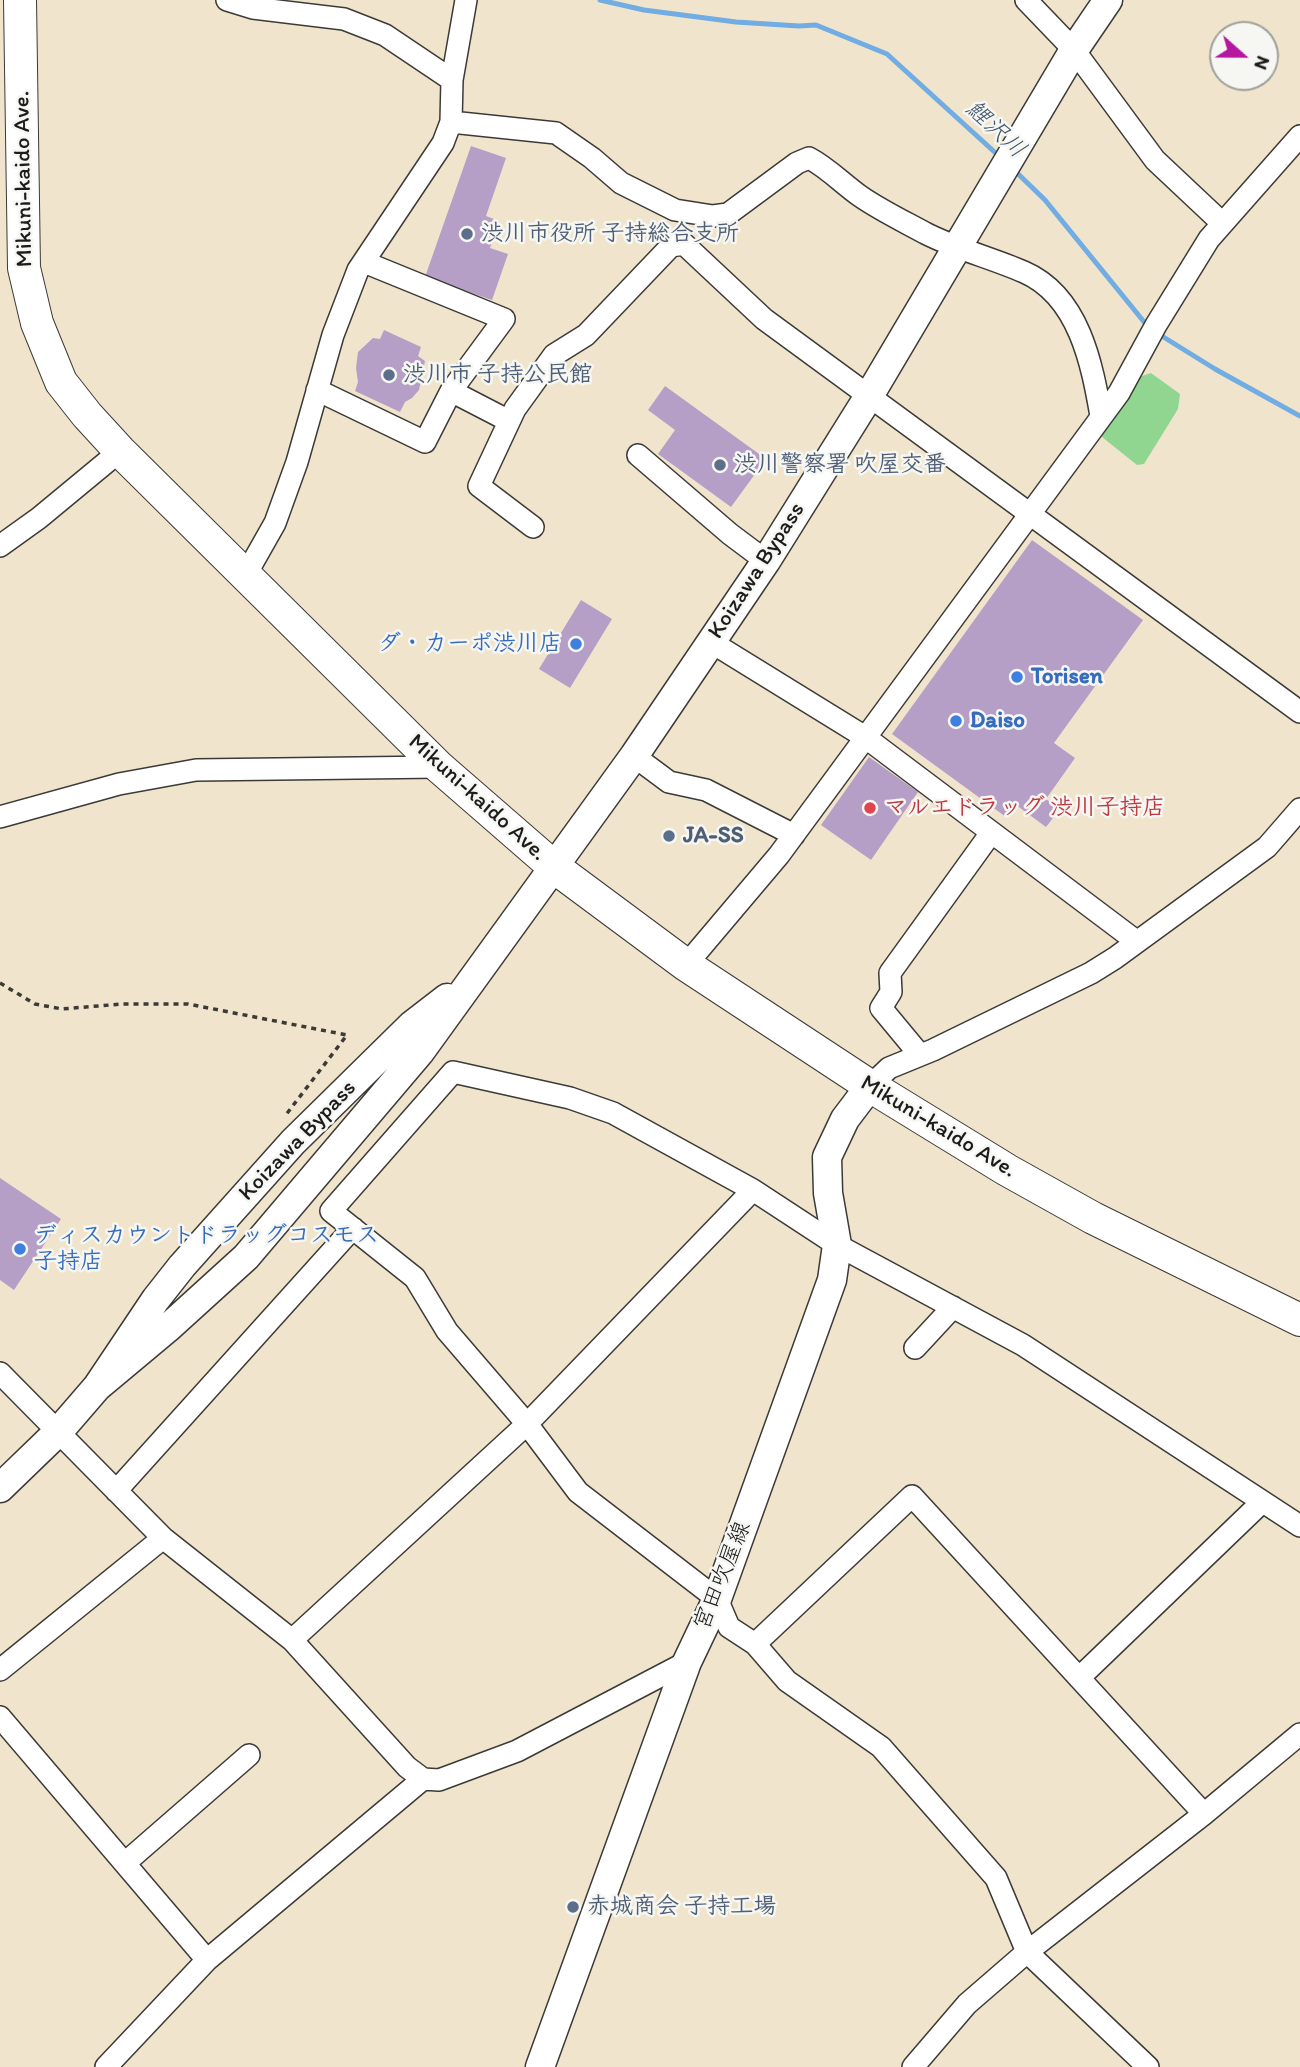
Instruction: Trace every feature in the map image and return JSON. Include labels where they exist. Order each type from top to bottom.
[{"type":"highway","name":"Mikuni-kaido Ave.","points":[[20,0],[24,268],[37,323],[61,382],[120,451],[439,767],[554,867],[685,965],[870,1087],[1007,1170],[1093,1218],[1300,1320]]},
{"type":"main road","name":"Koizawa Bypass","points":[[97,1387],[170,1326],[254,1248],[420,1052],[634,757],[766,561],[869,397],[1074,50],[1108,0]]},
{"type":"main road","name":"Koizawa Bypass","points":[[0,1488],[59,1431],[97,1387],[176,1274],[293,1142],[412,1025],[469,981]]},
{"type":"main road","name":"宮田吹屋線","points":[[540,2067],[687,1662],[717,1599],[832,1280],[838,1245],[828,1193],[827,1157],[845,1119],[870,1087]]},
{"type":"street","points":[[227,0],[253,8],[344,19],[385,36],[452,80]]},
{"type":"street","points":[[245,576],[275,523],[333,335],[364,262],[443,143],[452,122],[452,80],[466,0]]},
{"type":"street","points":[[1026,0],[1074,50],[1155,160],[1221,222]]},
{"type":"street","points":[[452,122],[556,133],[592,158],[621,183],[675,210],[713,216],[727,214],[797,163],[809,158],[861,197],[928,234],[1027,274],[1054,296],[1080,334],[1092,366],[1101,416]]},
{"type":"street","points":[[685,965],[779,855],[1119,393],[1221,222],[1300,136]]},
{"type":"street","points":[[533,527],[479,486],[515,409],[554,355],[586,335],[671,246],[684,244],[764,319],[1300,712]]},
{"type":"street","points":[[317,390],[425,442],[451,391],[504,319],[364,262]]},
{"type":"street","points":[[451,391],[509,421]]},
{"type":"street","points":[[0,546],[39,518],[120,451]]},
{"type":"street","points":[[638,455],[730,534],[766,561]]},
{"type":"street","points":[[711,642],[865,737],[1136,941]]},
{"type":"street","points":[[634,757],[669,782],[706,790],[793,835]]},
{"type":"street","points":[[0,817],[119,784],[196,770],[439,767]]},
{"type":"street","points":[[870,1087],[889,1068],[1091,973],[1267,847],[1300,809]]},
{"type":"street","points":[[920,1055],[881,1008],[891,992],[890,973],[991,832]]},
{"type":"street","points":[[1148,2067],[1027,1952],[996,1878],[881,1747],[787,1681],[755,1644],[729,1627],[717,1599],[578,1492],[527,1424],[447,1331],[415,1278],[331,1211],[453,1072],[570,1098],[613,1113],[753,1190],[838,1245],[1023,1345],[1300,1526]]},
{"type":"street","points":[[292,1640],[527,1424],[753,1190]]},
{"type":"street","points":[[116,1491],[353,1228]]},
{"type":"street","points":[[915,1348],[953,1307]]},
{"type":"street","points":[[0,1373],[163,1538],[292,1640],[407,1767],[423,1779],[439,1780],[517,1751],[687,1662]]},
{"type":"street","points":[[755,1644],[912,1496],[1204,1814]]},
{"type":"street","points":[[1079,1678],[1262,1502]]},
{"type":"street","points":[[0,1670],[163,1538]]},
{"type":"street","points":[[0,1717],[207,1960]]},
{"type":"street","points":[[913,2067],[967,2004],[1027,1952],[1204,1814],[1300,1734]]},
{"type":"street","points":[[125,1863],[249,1755]]},
{"type":"street","points":[[106,2067],[207,1960],[423,1779]]},
{"type":"path","points":[[0,983],[35,1004],[62,1009],[122,1004],[188,1004],[347,1035],[282,1121],[293,1142]]},
{"type":"green space","points":[[1151,373],[1180,394],[1178,409],[1144,464],[1137,465],[1097,433],[1136,378]]},
{"type":"building","name":"渋川市役所 子持総合支所","points":[[471,146],[506,158],[486,216],[499,221],[490,248],[508,254],[492,300],[425,277]]},
{"type":"building","name":"渋川市 子持公民館","points":[[384,330],[421,347],[418,356],[425,361],[419,390],[405,402],[400,412],[355,391],[358,382],[358,352],[373,338],[380,339]]},
{"type":"building","points":[[665,386],[766,459],[731,507],[658,454],[675,430],[648,410]]},
{"type":"building","name":"Torisen","points":[[1032,540],[1143,620],[1054,743],[1075,758],[1046,799],[1060,809],[1046,827],[1016,805],[1006,817],[892,734]]},
{"type":"building","name":"ダ・カーポ渋川店","points":[[581,600],[612,619],[570,688],[539,669]]},
{"type":"building","name":"マルエドラッグ 渋川子持店","points":[[869,757],[918,792],[871,860],[821,825]]},
{"type":"building","name":"ディスカウントドラッグコスモス 子持店","points":[[0,1178],[61,1219],[14,1290],[0,1280]]},
{"type":"waterway","name":"鯉沢川","points":[[600,0],[644,10],[736,22],[816,25],[887,54],[1000,157]]},
{"type":"waterway","name":"鯉沢川","points":[[1012,168],[1045,200],[1149,328]]},
{"type":"waterway","name":"鯉沢川","points":[[1157,333],[1300,416]]},
{"type":"place","name":"渋川市役所 子持総合支所","points":[[467,234]]},
{"type":"place","name":"渋川市 子持公民館","points":[[389,375]]},
{"type":"place","name":"渋川警察署 吹屋交番","points":[[720,465]]},
{"type":"place","name":"ダ・カーポ渋川店","points":[[576,644]]},
{"type":"place","name":"Torisen","points":[[1017,677]]},
{"type":"place","name":"Daiso","points":[[956,721]]},
{"type":"place","name":"マルエドラッグ 渋川子持店","points":[[870,808]]},
{"type":"place","name":"JA-SS","points":[[669,836]]},
{"type":"place","name":"ディスカウントドラッグコスモス 子持店","points":[[20,1249]]},
{"type":"place","name":"赤城商会 子持工場","points":[[573,1907]]}]
